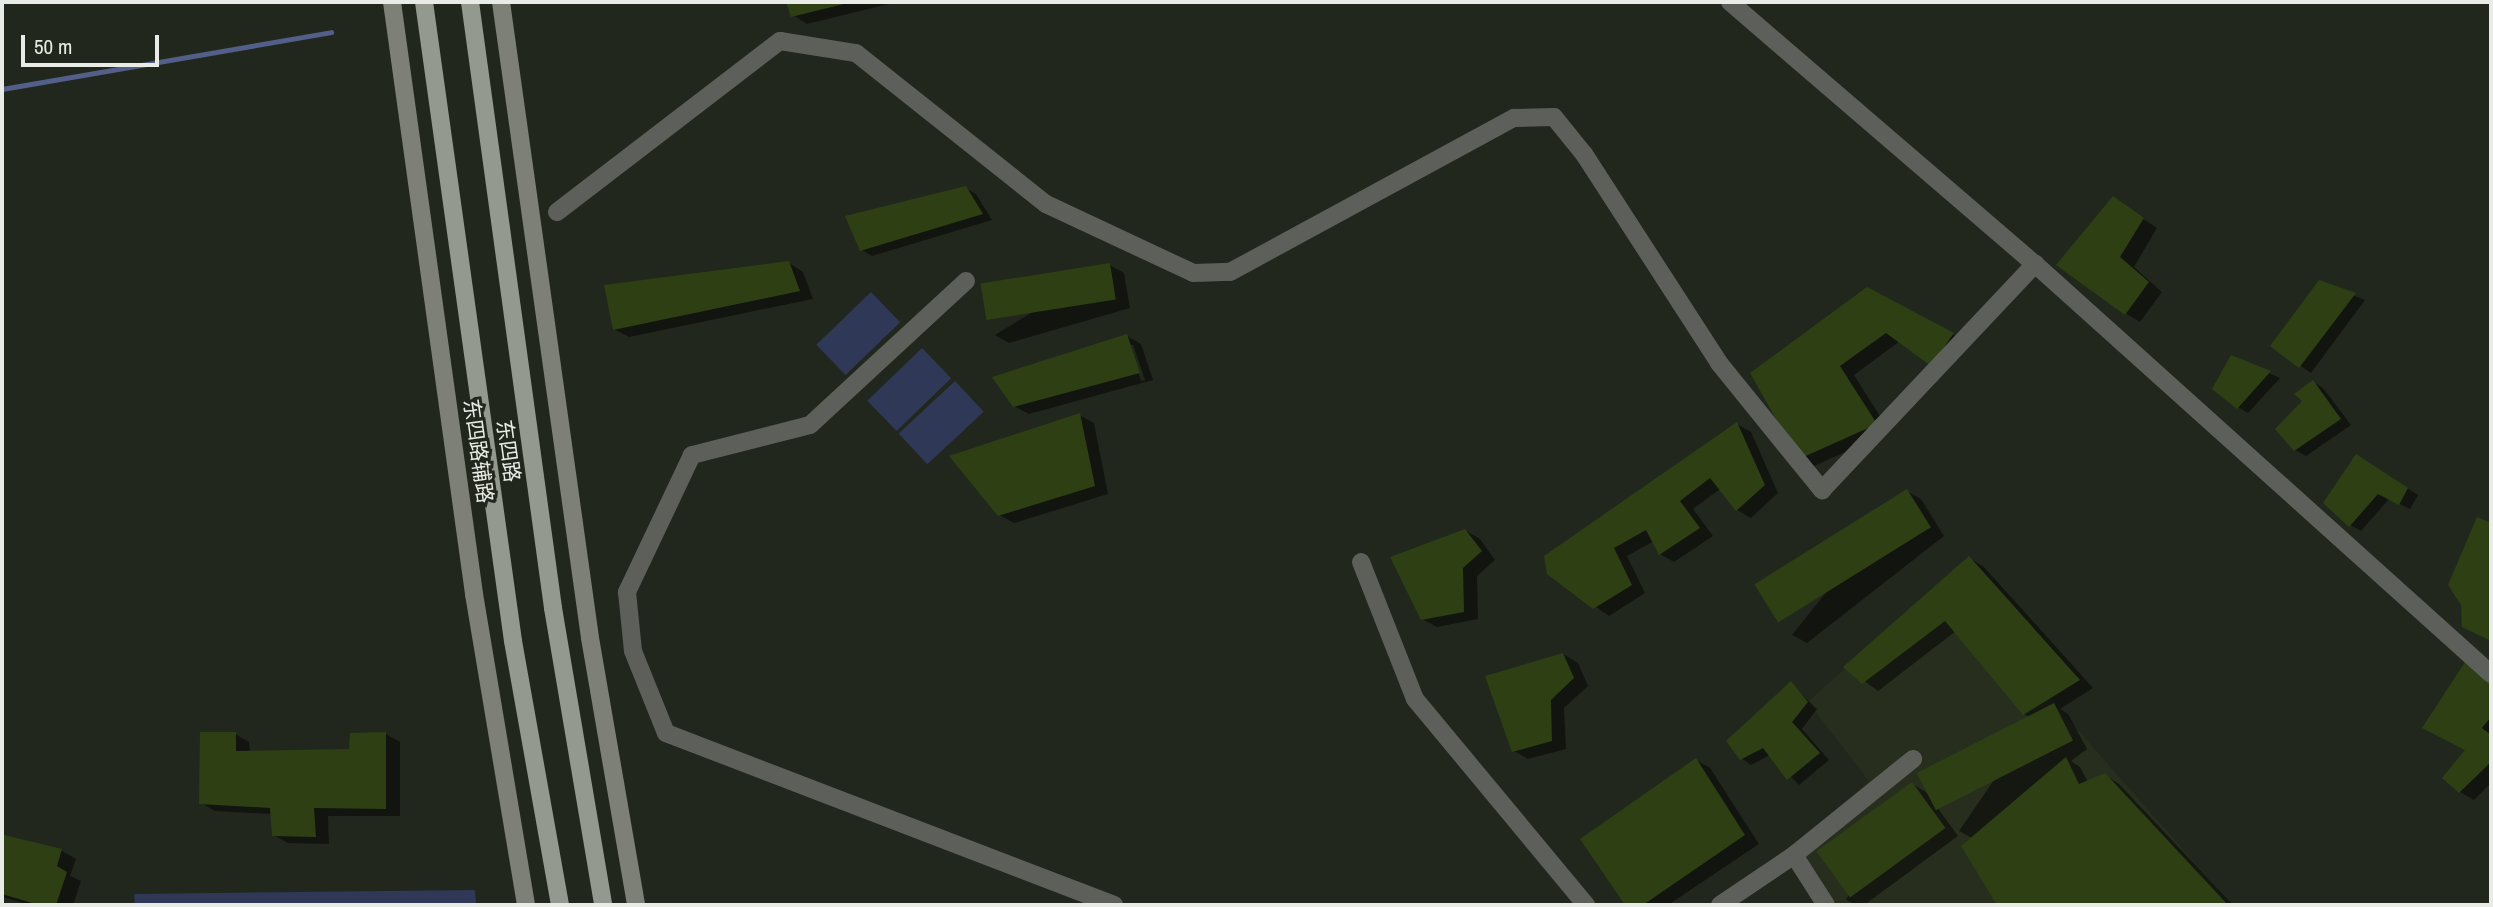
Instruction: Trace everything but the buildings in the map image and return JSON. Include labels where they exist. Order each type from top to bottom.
[{"type":"main road","name":"东四路辅路","points":[[392,2],[476,607],[526,905]]},
{"type":"main road","name":"东四路","points":[[424,2],[513,642],[560,905]]},
{"type":"main road","name":"东四路","points":[[470,2],[553,608],[603,905]]},
{"type":"main road","points":[[502,2],[590,638],[636,905]]},
{"type":"street","points":[[1730,2],[2035,264],[2491,674]]},
{"type":"street","points":[[557,212],[780,41],[856,53],[1046,204],[1193,273],[1230,272],[1514,118],[1554,117],[1584,154],[1719,363],[1822,491],[2035,264]]},
{"type":"street","points":[[967,281],[810,425],[692,456],[627,592],[633,651],[666,733],[1114,905]]},
{"type":"street","points":[[1361,562],[1415,699],[1586,905]]},
{"type":"street","points":[[1720,905],[1794,855],[1913,759]]},
{"type":"street","points":[[1794,855],[1826,905]]},
{"type":"shaded area","points":[[871,292],[900,322],[846,375],[816,345]]},
{"type":"shaded area","points":[[922,348],[951,378],[897,431],[867,401]]},
{"type":"shaded area","points":[[955,381],[984,412],[927,464],[899,434]]},
{"type":"shaded area","points":[[1969,556],[2054,703],[2232,905],[1825,905],[1794,855],[1869,781],[1808,702]]},
{"type":"shaded area","points":[[475,890],[476,905],[135,905],[134,894]]},
{"type":"waterway","points":[[2,89],[331,32]]}]
